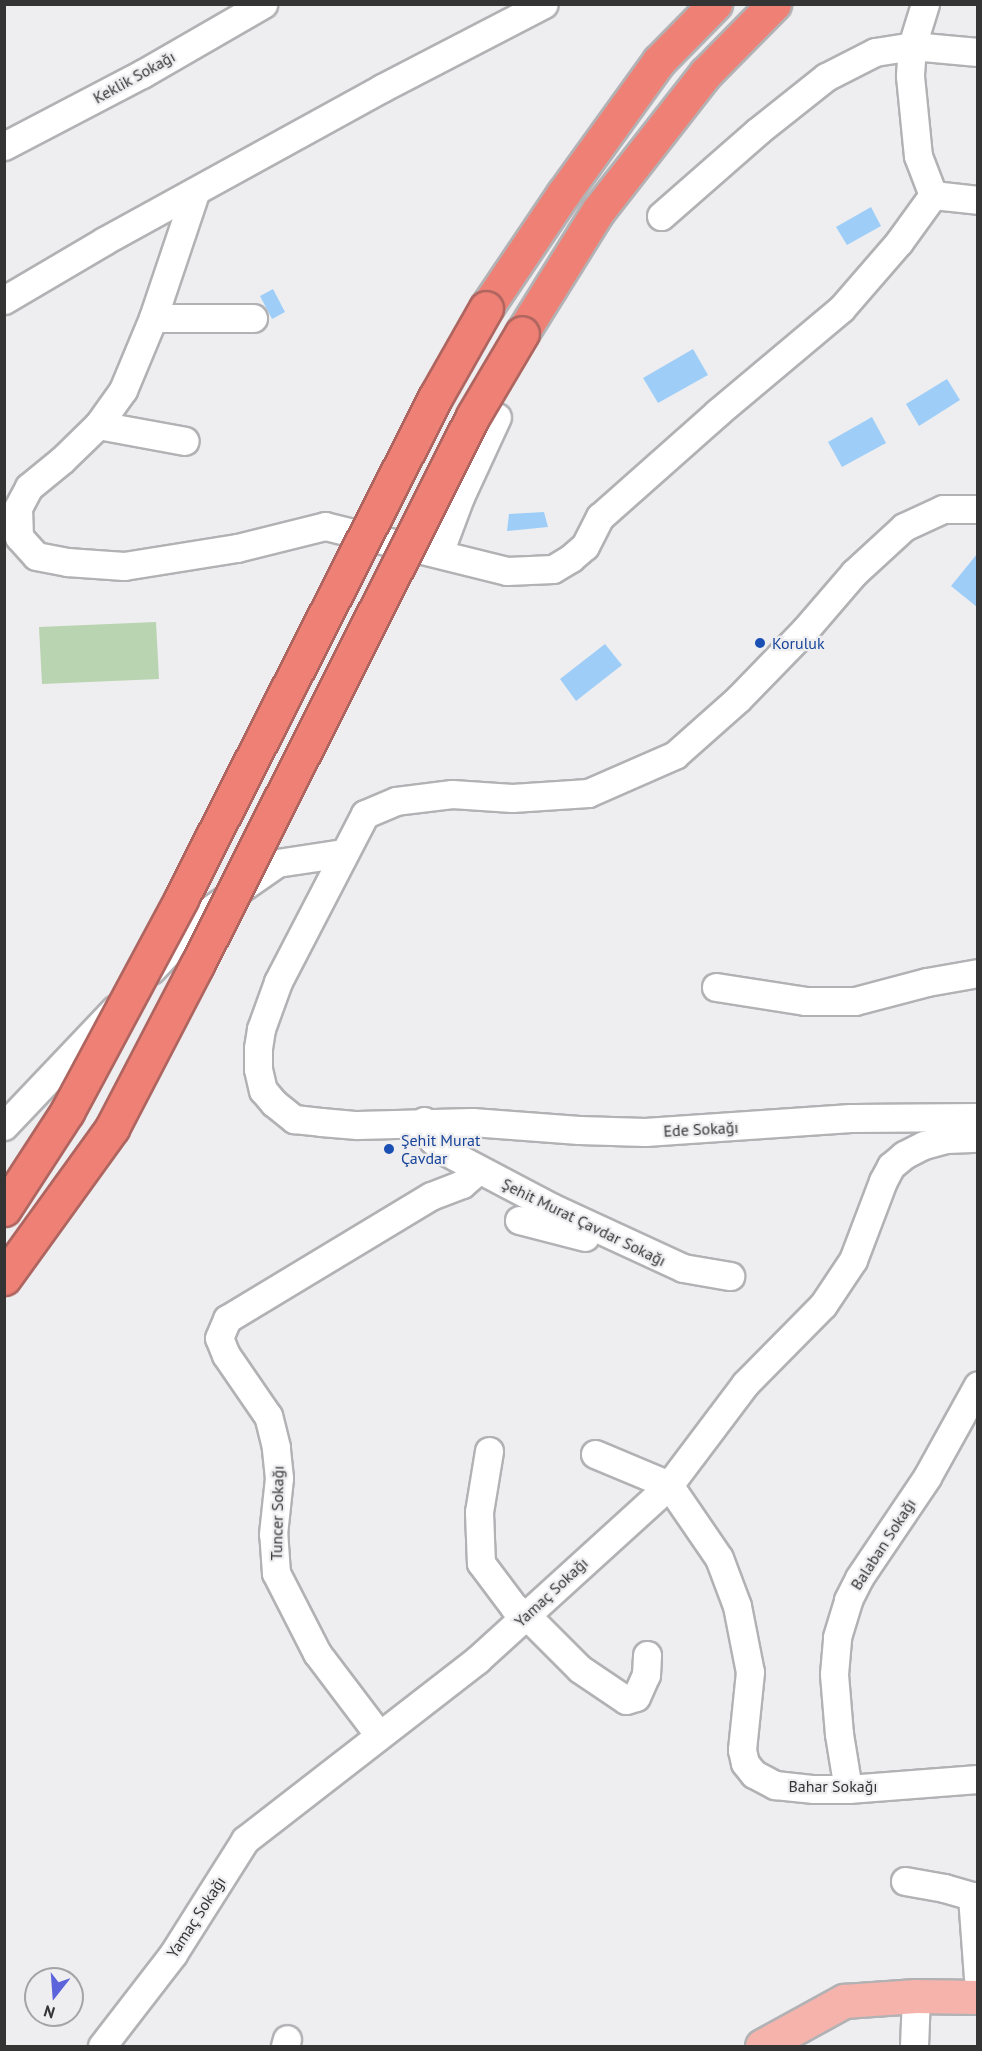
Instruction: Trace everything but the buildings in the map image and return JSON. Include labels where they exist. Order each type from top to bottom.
[{"type":"highway","points":[[4,1209],[67,1112],[165,929],[436,396],[486,308],[563,194],[659,61],[715,4]]},
{"type":"highway","points":[[4,1278],[112,1128],[197,965],[473,416],[522,333],[598,211],[706,73],[774,4]]},
{"type":"main road","points":[[762,2046],[844,2001],[916,1996],[978,1997]]},
{"type":"street","name":"Keklik Sokağı","points":[[4,146],[142,74],[263,4]]},
{"type":"street","points":[[4,300],[104,241],[195,193],[382,88],[544,4]]},
{"type":"street","points":[[925,4],[912,46],[910,76],[918,156],[933,195]]},
{"type":"street","points":[[661,216],[758,130],[826,77],[875,52],[912,46],[978,52]]},
{"type":"street","points":[[195,193],[153,318],[123,390],[98,425],[62,460],[29,487],[18,508],[19,537],[36,556],[67,562],[124,566],[237,548],[325,526],[507,571],[553,569],[585,546],[600,517],[717,413],[841,309],[898,242],[933,195]]},
{"type":"street","points":[[933,195],[978,200]]},
{"type":"street","points":[[153,318],[253,318]]},
{"type":"street","points":[[439,553],[460,497],[497,417]]},
{"type":"street","points":[[98,425],[185,441]]},
{"type":"street","name":"Ede Sokağı","points":[[978,508],[943,509],[904,527],[854,573],[805,630],[738,699],[675,755],[588,793],[512,798],[452,794],[396,801],[364,814],[278,982],[261,1029],[258,1069],[263,1090],[281,1111],[294,1119],[357,1125],[424,1121],[645,1132],[851,1118],[978,1117]]},
{"type":"street","points":[[4,1125],[204,914],[277,863],[344,853]]},
{"type":"street","points":[[716,987],[805,1001],[855,1001],[927,982],[978,973]]},
{"type":"street","name":"Şehit Murat Çavdar Sokağı","points":[[424,1121],[433,1140],[443,1150],[478,1170],[683,1268],[730,1276]]},
{"type":"street","name":"Yamaç Sokağı","points":[[102,2046],[173,1954],[245,1840],[477,1660],[558,1588],[608,1538],[669,1485],[745,1384],[823,1305],[854,1260],[883,1181],[891,1166],[904,1155],[924,1145],[945,1139],[978,1138]]},
{"type":"street","name":"Tuncer Sokağı","points":[[379,1735],[317,1653],[276,1573],[273,1534],[279,1478],[276,1447],[268,1416],[226,1355],[219,1338],[227,1319],[431,1196],[462,1184],[478,1170]]},
{"type":"street","points":[[519,1220],[636,1247]]},
{"type":"street","name":"Balaban Sokağı","points":[[848,1789],[839,1734],[834,1674],[837,1637],[848,1600],[859,1578],[927,1477],[978,1385]]},
{"type":"street","points":[[489,1451],[478,1512],[481,1563],[514,1607],[526,1615],[580,1669],[626,1700],[636,1697],[646,1675],[647,1655]]},
{"type":"street","points":[[595,1454],[669,1485]]},
{"type":"street","name":"Bahar Sokağı","points":[[669,1485],[719,1558],[737,1606],[750,1672],[742,1750],[745,1763],[763,1781],[775,1785],[848,1789],[978,1779]]},
{"type":"street","points":[[904,1881],[972,1896],[978,1978]]},
{"type":"street","points":[[914,2046],[916,1996]]},
{"type":"green space","points":[[156,622],[159,679],[42,684],[39,627]]},
{"type":"water","points":[[871,207],[881,226],[847,245],[836,227]]},
{"type":"water","points":[[273,289],[285,312],[272,319],[260,296]]},
{"type":"water","points":[[693,349],[708,375],[658,403],[643,378]]},
{"type":"water","points":[[947,379],[960,400],[919,426],[906,404]]},
{"type":"water","points":[[872,417],[886,443],[842,467],[828,442]]},
{"type":"water","points":[[544,512],[548,527],[507,531],[509,514]]},
{"type":"water","points":[[977,554],[977,607],[951,586]]},
{"type":"water","points":[[605,644],[622,665],[576,701],[560,679]]},
{"type":"place","name":"Koruluk","points":[[760,643]]},
{"type":"place","name":"Şehit Murat Çavdar","points":[[389,1149]]}]
